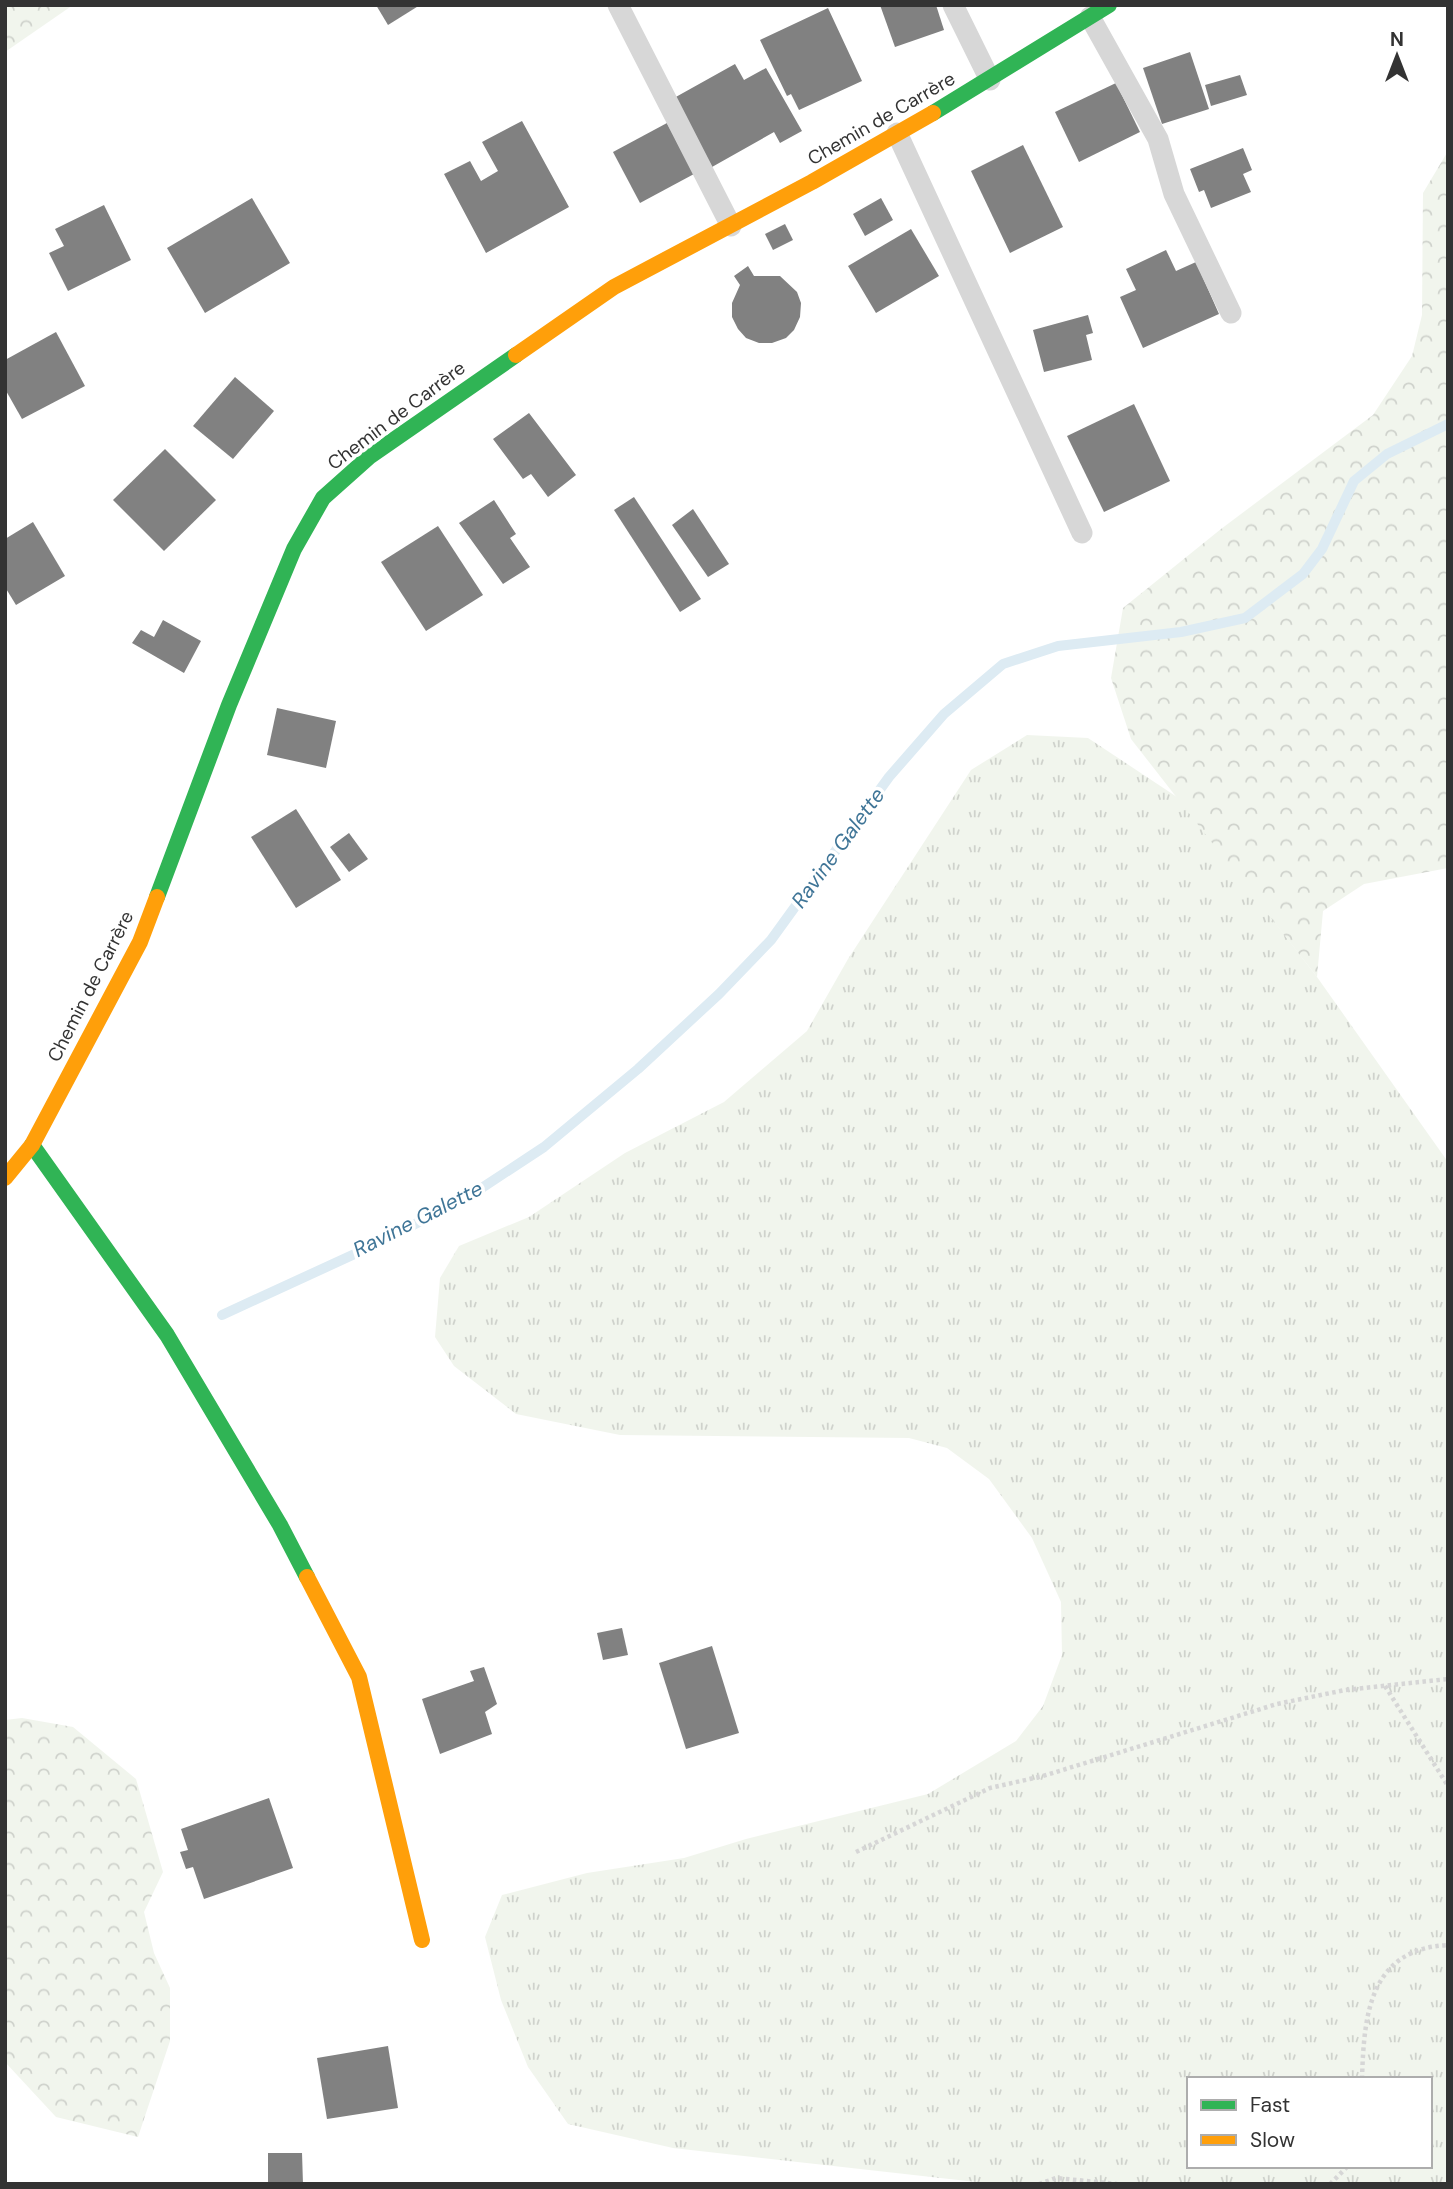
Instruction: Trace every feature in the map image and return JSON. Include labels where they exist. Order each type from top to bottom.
[{"type":"street","name":"Chemin de Carrère","points":[[5,1178],[32,1145],[140,942],[234,693],[294,549],[323,498],[369,457],[603,295],[990,80],[1109,5]]},
{"type":"street","points":[[32,1145],[167,1335],[280,1525],[359,1677],[422,1940]]},
{"type":"lane","points":[[618,5],[731,226]]},
{"type":"lane","points":[[953,5],[990,80]]},
{"type":"lane","points":[[1090,17],[1158,139],[1174,194],[1231,313]]},
{"type":"lane","points":[[897,133],[1082,533]]},
{"type":"path","points":[[856,1852],[990,1788],[1042,1776],[1277,1703],[1385,1685],[1448,1679]]},
{"type":"path","points":[[1385,1685],[1448,1786]]},
{"type":"path","points":[[1362,2077],[1365,2016],[1380,1983],[1395,1960],[1427,1946],[1448,1945]]},
{"type":"path","points":[[1330,2184],[1346,2168]]},
{"type":"path","points":[[1039,2184],[1056,2178],[1117,2184]]},
{"type":"green space","points":[[5,5],[73,5],[5,52]]},
{"type":"green space","points":[[1448,151],[1448,868],[1364,884],[1323,911],[1317,977],[1131,739],[1111,678],[1123,608],[1221,529],[1373,415],[1412,356],[1422,315],[1423,193]]},
{"type":"green space","points":[[1027,735],[1088,738],[1180,799],[1317,977],[1448,1162],[1448,2184],[994,2184],[673,2148],[568,2124],[528,2067],[501,2000],[485,1937],[502,1895],[587,1873],[684,1858],[746,1839],[928,1794],[1016,1741],[1043,1706],[1062,1655],[1061,1602],[1032,1538],[989,1479],[947,1448],[909,1438],[620,1435],[516,1414],[454,1366],[435,1337],[440,1278],[459,1246],[529,1217],[625,1153],[724,1102],[807,1031],[848,959],[971,770]]},
{"type":"green space","points":[[22,1718],[73,1727],[136,1779],[163,1872],[144,1912],[154,1953],[170,1988],[170,2041],[138,2137],[56,2117],[5,2062],[5,1720]]},
{"type":"building","points":[[376,5],[420,5],[388,25]]},
{"type":"building","points":[[880,5],[936,5],[944,30],[895,47]]},
{"type":"building","points":[[828,8],[862,81],[799,110],[791,94],[787,96],[760,40]]},
{"type":"building","points":[[1190,52],[1209,109],[1162,124],[1143,68]]},
{"type":"building","points":[[735,64],[744,80],[766,68],[802,131],[780,143],[774,132],[712,167],[674,98]]},
{"type":"building","points":[[1240,75],[1247,95],[1211,106],[1205,85]]},
{"type":"building","points":[[1116,83],[1140,132],[1079,162],[1055,112]]},
{"type":"building","points":[[522,121],[569,207],[486,253],[444,174],[470,161],[481,181],[498,171],[482,142]]},
{"type":"building","points":[[667,123],[694,174],[640,203],[613,152]]},
{"type":"building","points":[[1023,145],[1063,227],[1010,253],[971,171]]},
{"type":"building","points":[[1243,148],[1252,170],[1243,174],[1251,192],[1211,208],[1204,190],[1199,192],[1190,169]]},
{"type":"building","points":[[252,198],[290,263],[205,313],[167,248]]},
{"type":"building","points":[[881,198],[893,220],[865,236],[853,214]]},
{"type":"building","points":[[104,205],[131,260],[68,291],[49,253],[64,246],[55,229]]},
{"type":"building","points":[[785,224],[793,240],[773,250],[765,234]]},
{"type":"building","points":[[911,229],[939,276],[876,313],[848,266]]},
{"type":"building","points":[[1166,250],[1176,271],[1196,262],[1219,314],[1143,348],[1120,297],[1136,290],[1126,269]]},
{"type":"building","points":[[748,266],[754,276],[780,276],[797,292],[801,303],[800,317],[794,330],[786,338],[772,343],[759,343],[746,338],[738,329],[732,317],[732,303],[740,285],[734,276]]},
{"type":"building","points":[[1088,315],[1093,333],[1086,335],[1092,360],[1044,372],[1033,330]]},
{"type":"building","points":[[56,332],[85,386],[22,419],[5,389],[5,360]]},
{"type":"building","points":[[235,377],[274,411],[233,459],[193,426]]},
{"type":"building","points":[[1134,404],[1170,481],[1104,512],[1067,436]]},
{"type":"building","points":[[529,413],[576,475],[548,497],[531,474],[523,479],[493,439]]},
{"type":"building","points":[[165,449],[216,500],[164,551],[113,500]]},
{"type":"building","points":[[634,497],[701,599],[680,612],[614,510]]},
{"type":"building","points":[[494,500],[516,534],[510,538],[530,567],[503,584],[459,523]]},
{"type":"building","points":[[693,509],[729,564],[708,577],[672,525]]},
{"type":"building","points":[[33,522],[65,576],[16,605],[5,587],[5,539]]},
{"type":"building","points":[[438,526],[483,595],[426,631],[381,562]]},
{"type":"building","points":[[163,620],[201,641],[184,673],[132,643],[141,630],[154,637]]},
{"type":"building","points":[[277,708],[336,721],[326,768],[267,755]]},
{"type":"building","points":[[296,809],[341,880],[296,908],[251,837]]},
{"type":"building","points":[[349,833],[368,859],[349,872],[330,847]]},
{"type":"building","points":[[622,1628],[628,1655],[603,1660],[597,1633]]},
{"type":"building","points":[[712,1646],[739,1733],[686,1749],[659,1663]]},
{"type":"building","points":[[484,1667],[497,1704],[485,1712],[492,1734],[440,1754],[422,1699],[474,1681],[470,1671]]},
{"type":"building","points":[[269,1798],[293,1868],[204,1899],[193,1867],[186,1869],[180,1852],[188,1850],[181,1829]]},
{"type":"building","points":[[388,2046],[398,2108],[327,2119],[317,2058]]},
{"type":"building","points":[[268,2153],[302,2153],[303,2184],[268,2184]]},
{"type":"waterway","name":"Ravine Galette","points":[[222,1315],[372,1246],[468,1197],[544,1147],[638,1069],[719,994],[771,940],[889,777],[944,714],[1003,664],[1058,646],[1181,632],[1245,618],[1303,574],[1322,549],[1354,481],[1387,454],[1448,424]]},
{"type":"traffic: fast","points":[[933,113],[1109,5]]},
{"type":"traffic: fast","points":[[157,897],[229,705],[294,549],[323,498],[369,457],[516,355]]},
{"type":"traffic: fast","points":[[32,1145],[167,1335],[280,1525],[307,1577]]},
{"type":"traffic: slow","points":[[516,355],[614,287],[812,182],[933,113]]},
{"type":"traffic: slow","points":[[5,1178],[32,1145],[140,942],[157,897]]},
{"type":"traffic: slow","points":[[307,1577],[359,1677],[422,1940]]}]
